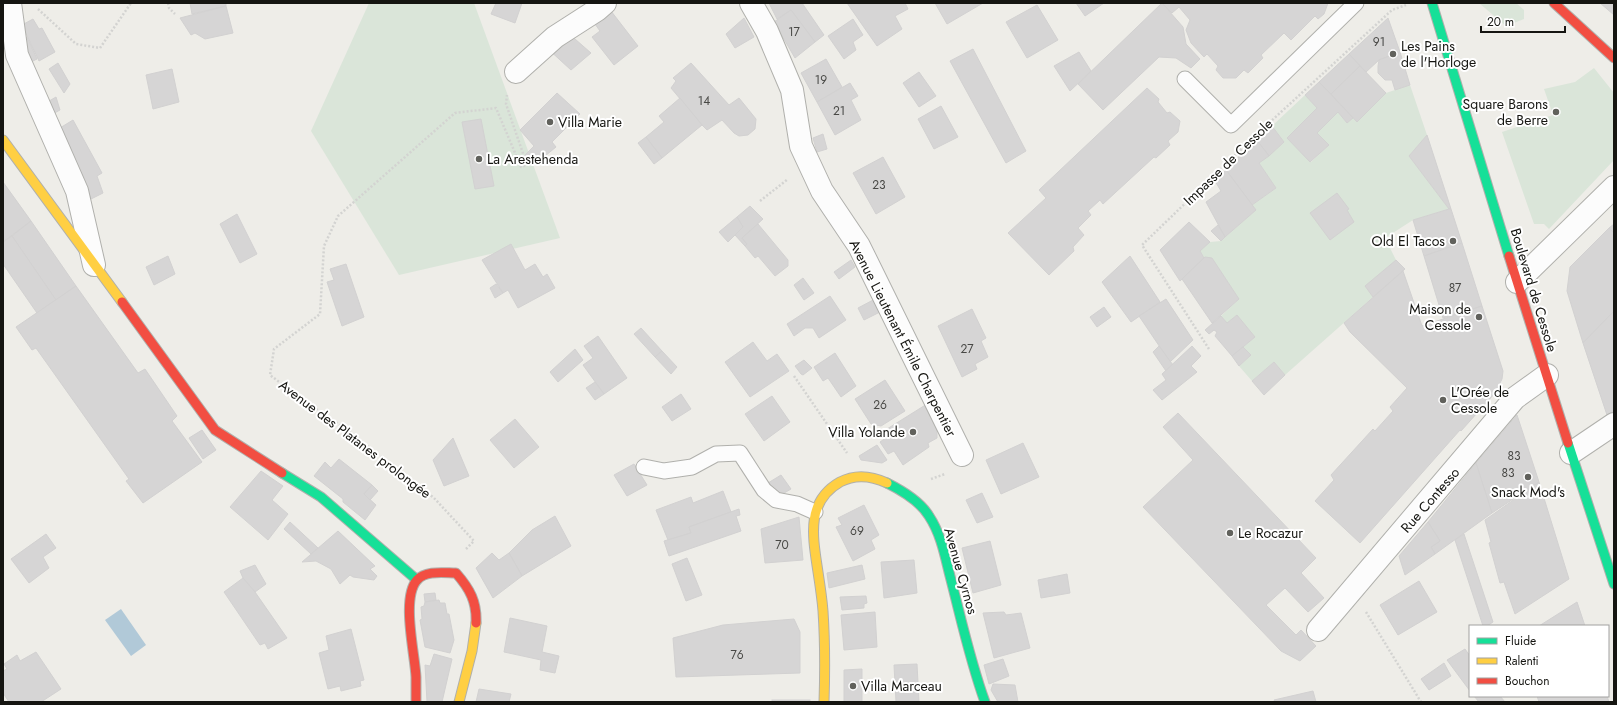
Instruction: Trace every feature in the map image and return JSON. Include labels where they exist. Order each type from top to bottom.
[{"type":"street","points":[[10,3],[17,55],[77,191],[94,265]]},
{"type":"street","points":[[516,72],[555,37],[597,10],[605,3]]},
{"type":"street","name":"Avenue Lieutenant Émile Charpentier","points":[[751,3],[767,31],[792,90],[801,146],[822,191],[859,246],[962,455]]},
{"type":"street","name":"Boulevard de Cessole","points":[[1432,3],[1517,282],[1614,584]]},
{"type":"street","points":[[1554,3],[1614,58]]},
{"type":"street","points":[[3,140],[215,430],[321,497],[418,580]]},
{"type":"street","points":[[1517,282],[1614,187]]},
{"type":"street","name":"Rue Contesso","points":[[1318,630],[1515,398],[1547,375]]},
{"type":"street","points":[[1571,453],[1614,424]]},
{"type":"street","name":"Avenue Cyrnos","points":[[824,702],[824,629],[814,529],[815,512],[824,495],[838,483],[850,478],[864,476],[881,480],[903,491],[929,516],[936,529],[944,553],[975,672],[986,702]]},
{"type":"street","points":[[416,702],[416,679],[409,608],[411,591],[418,580],[428,574],[456,574],[467,585],[476,603],[477,623],[459,702]]},
{"type":"lane","points":[[1185,79],[1230,125],[1356,3]]},
{"type":"lane","points":[[644,467],[664,471],[692,467],[716,454],[740,453],[764,490],[776,500],[797,504],[815,512]]},
{"type":"path","points":[[37,8],[76,44],[100,48],[131,3]]},
{"type":"path","points":[[168,3],[169,8],[175,14]]},
{"type":"path","name":"Impasse de Cessole","points":[[1209,349],[1142,245],[1256,135],[1392,10],[1410,3]]},
{"type":"path","name":"Avenue des Platanes prolongée","points":[[456,574],[463,552],[474,541],[434,498],[343,427],[303,400],[270,375],[274,349],[320,314],[324,246],[338,216],[455,112],[496,108],[521,167],[527,165],[506,104],[507,90],[516,72]]},
{"type":"path","points":[[760,201],[789,178]]},
{"type":"path","points":[[794,376],[864,476]]},
{"type":"path","points":[[903,491],[956,469],[952,459],[962,455]]},
{"type":"path","points":[[1353,589],[1421,702]]},
{"type":"shaded area","points":[[369,3],[474,3],[560,238],[399,275],[311,131]]},
{"type":"shaded area","points":[[1479,3],[1516,3],[1524,10],[1524,19],[1506,26]]},
{"type":"shaded area","points":[[1594,68],[1614,93],[1614,160],[1549,229],[1544,224],[1534,224],[1502,132],[1553,115],[1544,89],[1575,82]]},
{"type":"shaded area","points":[[1410,85],[1427,135],[1409,156],[1449,209],[1413,220],[1385,238],[1396,260],[1366,286],[1373,297],[1285,375],[1274,362],[1252,381],[1239,366],[1251,355],[1243,347],[1255,337],[1237,315],[1227,323],[1221,316],[1239,299],[1212,258],[1204,258],[1200,251],[1210,242],[1221,241],[1256,210],[1252,205],[1276,188],[1259,163],[1284,142],[1272,126],[1305,95],[1317,108],[1287,138],[1311,162],[1329,145],[1317,133],[1338,112],[1347,123],[1353,118],[1357,122],[1386,93]]},
{"type":"water","points":[[121,609],[146,645],[131,656],[105,620]]},
{"type":"building","points":[[190,3],[226,3],[226,6],[192,14]]},
{"type":"building","points":[[496,3],[522,3],[515,23],[491,14]]},
{"type":"building","points":[[769,3],[802,3],[824,35],[815,42],[791,10],[777,19]]},
{"type":"building","points":[[847,3],[905,3],[908,9],[895,16],[902,29],[877,46]]},
{"type":"building","points":[[935,3],[983,3],[947,24]]},
{"type":"building","points":[[1076,3],[1104,3],[1085,16]]},
{"type":"building","points":[[1162,3],[1183,27],[1186,44],[1200,59],[1191,68],[1176,58],[1159,57],[1103,110],[1078,84]]},
{"type":"building","points":[[1162,3],[1328,3],[1324,14],[1318,19],[1315,16],[1291,40],[1284,33],[1261,55],[1263,58],[1248,73],[1244,70],[1236,78],[1223,78],[1216,70],[1218,66],[1207,54],[1204,57],[1191,43],[1186,30],[1190,20],[1179,7],[1172,13]]},
{"type":"building","points":[[1600,3],[1614,3],[1614,15]]},
{"type":"building","points":[[1037,5],[1058,40],[1027,58],[1006,22]]},
{"type":"building","points":[[226,6],[233,33],[205,39],[195,33],[191,35],[180,18]]},
{"type":"building","points":[[791,10],[815,42],[795,58],[774,22]]},
{"type":"building","points":[[611,11],[638,46],[614,65],[592,37],[600,31],[595,24]]},
{"type":"building","points":[[744,18],[754,37],[735,48],[726,34]]},
{"type":"building","points":[[1388,18],[1400,52],[1379,60],[1366,72],[1349,54]]},
{"type":"building","points":[[33,19],[39,29],[42,28],[55,52],[39,61],[22,25]]},
{"type":"building","points":[[853,19],[863,35],[853,42],[856,50],[844,59],[828,36]]},
{"type":"building","points":[[567,32],[591,53],[571,70],[547,48]]},
{"type":"building","points":[[27,37],[37,59],[27,64],[19,41]]},
{"type":"building","points":[[973,49],[1026,151],[1006,163],[950,61]]},
{"type":"building","points":[[1079,52],[1091,71],[1070,91],[1054,66]]},
{"type":"building","points":[[1400,52],[1410,85],[1395,90],[1392,80],[1385,80],[1378,73],[1378,66],[1379,60]]},
{"type":"building","points":[[1349,54],[1360,66],[1331,94],[1319,82]]},
{"type":"building","points":[[826,59],[842,87],[817,102],[801,73]]},
{"type":"building","points":[[58,63],[70,84],[64,93],[49,69]]},
{"type":"building","points":[[691,63],[729,105],[739,98],[756,119],[755,129],[748,135],[739,136],[734,133],[722,120],[707,130],[702,125],[671,88],[676,81],[673,78]]},
{"type":"building","points":[[1360,66],[1386,93],[1357,122],[1331,94]]},
{"type":"building","points":[[172,69],[179,102],[153,109],[146,75]]},
{"type":"building","points":[[919,72],[936,96],[919,107],[903,83]]},
{"type":"building","points":[[1319,82],[1353,118],[1347,123],[1338,112],[1317,133],[1329,145],[1310,162],[1287,138],[1317,108],[1305,95]]},
{"type":"building","points":[[850,83],[858,96],[851,100],[861,120],[835,135],[817,102]]},
{"type":"building","points":[[1147,88],[1159,99],[1158,102],[1167,113],[1170,112],[1180,121],[1178,132],[1168,141],[1170,145],[1156,158],[1154,157],[1103,204],[1100,200],[1088,211],[1091,215],[1078,228],[1084,235],[1073,247],[1074,251],[1049,275],[1008,233],[1046,198],[1039,190]]},
{"type":"building","name":"Villa Marie","points":[[557,93],[580,114],[552,142],[556,147],[534,165],[525,155],[534,146],[520,130]]},
{"type":"building","points":[[56,97],[60,110],[49,116],[44,104]]},
{"type":"building","points":[[680,98],[702,125],[662,158],[646,137],[664,122],[659,116]]},
{"type":"building","points":[[941,106],[958,137],[934,149],[918,119]]},
{"type":"building","name":"La Arestehenda","points":[[481,119],[494,186],[475,189],[462,122]]},
{"type":"building","points":[[73,120],[102,173],[97,176],[103,193],[91,199],[82,178],[55,131]]},
{"type":"building","points":[[1272,126],[1284,142],[1269,156],[1256,139]]},
{"type":"building","points":[[823,134],[827,149],[817,152],[813,138]]},
{"type":"building","points":[[1427,135],[1451,209],[1449,209],[1409,156]]},
{"type":"building","points":[[646,137],[662,158],[654,164],[638,143]]},
{"type":"building","points":[[1256,139],[1269,156],[1259,163],[1276,188],[1252,205],[1226,170]]},
{"type":"building","points":[[883,157],[905,197],[876,214],[853,173]]},
{"type":"building","points":[[1226,170],[1256,210],[1225,237],[1206,202],[1221,191],[1215,181]]},
{"type":"building","points":[[3,182],[31,221],[3,242]]},
{"type":"building","points":[[1337,193],[1349,209],[1347,210],[1354,222],[1330,240],[1310,213]]},
{"type":"building","points":[[750,206],[763,219],[742,238],[747,244],[745,246],[735,235],[743,227],[737,217]]},
{"type":"building","points":[[1451,209],[1462,243],[1424,256],[1413,220]]},
{"type":"building","points":[[237,214],[257,254],[240,263],[220,224]]},
{"type":"building","points":[[737,217],[743,227],[728,242],[719,232]]},
{"type":"building","points":[[31,221],[76,286],[56,300],[12,236]]},
{"type":"building","points":[[1189,222],[1210,242],[1200,251],[1204,258],[1180,281],[1160,250]]},
{"type":"building","points":[[758,224],[788,260],[788,266],[775,276],[758,256],[755,258],[745,246],[747,244],[742,238]]},
{"type":"building","points":[[1614,224],[1614,233],[1609,228]]},
{"type":"building","points":[[1218,225],[1225,237],[1221,241],[1211,231]]},
{"type":"building","points":[[1609,228],[1614,233],[1614,311],[1583,343],[1567,291],[1570,267]]},
{"type":"building","points":[[12,236],[56,300],[37,313],[3,264],[3,242]]},
{"type":"building","points":[[1462,243],[1482,306],[1443,318],[1424,256]]},
{"type":"building","points":[[511,244],[525,270],[535,264],[543,277],[547,274],[555,288],[518,308],[508,290],[503,293],[482,260]]},
{"type":"building","points":[[168,256],[175,274],[154,285],[146,267]]},
{"type":"building","points":[[1130,256],[1160,302],[1131,322],[1102,282]]},
{"type":"building","points":[[1205,257],[1212,258],[1239,299],[1212,323],[1182,279]]},
{"type":"building","points":[[851,260],[855,267],[839,279],[834,272]]},
{"type":"building","points":[[1396,260],[1405,269],[1373,297],[1365,286]]},
{"type":"building","points":[[346,264],[364,317],[342,326],[327,282],[334,280],[330,269]]},
{"type":"building","name":"L'Orée de Cessole","points":[[1403,271],[1422,326],[1482,306],[1503,371],[1502,379],[1495,393],[1461,431],[1460,430],[1360,543],[1315,501],[1334,480],[1331,475],[1373,429],[1375,431],[1393,411],[1390,407],[1407,388],[1350,332],[1344,323]]},
{"type":"building","points":[[803,278],[814,293],[804,300],[794,285]]},
{"type":"building","points":[[496,284],[503,293],[495,298],[490,288]]},
{"type":"building","points":[[76,286],[138,373],[145,369],[177,416],[172,421],[202,462],[143,503],[126,481],[129,479],[36,348],[32,350],[16,327]]},
{"type":"building","points":[[830,296],[846,320],[819,338],[813,328],[805,328],[794,336],[787,324]]},
{"type":"building","points":[[875,299],[882,311],[864,320],[858,308]]},
{"type":"building","points":[[1166,299],[1193,340],[1170,362],[1139,316]]},
{"type":"building","points":[[1104,307],[1111,317],[1097,327],[1090,317]]},
{"type":"building","points":[[972,309],[986,338],[981,341],[988,357],[975,364],[977,369],[962,377],[938,326]]},
{"type":"building","points":[[1614,311],[1614,411],[1607,415],[1583,343]]},
{"type":"building","points":[[1237,315],[1255,337],[1232,356],[1215,336],[1217,332],[1214,330],[1209,334],[1205,330],[1221,316],[1227,323]]},
{"type":"building","points":[[641,328],[662,351],[655,357],[634,334]]},
{"type":"building","points":[[598,336],[627,378],[604,394],[583,365],[593,358],[584,346]]},
{"type":"building","points":[[753,342],[767,361],[777,354],[789,371],[750,397],[725,362]]},
{"type":"building","points":[[1159,346],[1173,365],[1166,371],[1153,352]]},
{"type":"building","points":[[1192,346],[1201,356],[1191,366],[1197,372],[1162,400],[1153,390],[1166,380],[1162,374]]},
{"type":"building","points":[[1243,347],[1251,355],[1239,366],[1232,356]]},
{"type":"building","points":[[575,349],[583,360],[558,382],[550,372]]},
{"type":"building","points":[[662,351],[677,367],[671,374],[655,357]]},
{"type":"building","points":[[835,353],[856,386],[841,397],[828,378],[823,381],[814,367]]},
{"type":"building","points":[[804,360],[812,368],[803,375],[795,366]]},
{"type":"building","points":[[1274,362],[1285,375],[1264,395],[1252,381]]},
{"type":"building","points":[[885,380],[905,411],[881,426],[871,424],[855,399]]},
{"type":"building","points":[[595,382],[604,394],[595,400],[586,388]]},
{"type":"building","points":[[681,394],[691,409],[672,421],[662,407]]},
{"type":"building","points":[[772,396],[790,422],[764,441],[745,414]]},
{"type":"building","name":"Villa Yolande","points":[[927,404],[937,426],[937,438],[928,443],[929,447],[903,465],[894,451],[888,454],[880,442],[890,435],[887,429]]},
{"type":"building","name":"Le Rocazur","points":[[1178,413],[1316,558],[1301,573],[1324,598],[1308,612],[1285,588],[1266,605],[1296,635],[1301,630],[1316,646],[1300,661],[1281,651],[1143,507],[1193,460],[1163,427]]},
{"type":"building","points":[[1517,415],[1539,482],[1492,513],[1476,463]]},
{"type":"building","points":[[515,419],[539,447],[514,468],[490,440]]},
{"type":"building","points":[[202,430],[216,450],[203,459],[189,438]]},
{"type":"building","points":[[453,438],[469,476],[444,486],[433,460]]},
{"type":"building","points":[[1023,443],[1039,477],[1001,494],[986,460]]},
{"type":"building","points":[[877,445],[887,460],[882,463],[861,460],[859,456]]},
{"type":"building","points":[[339,459],[372,485],[364,494],[376,505],[365,520],[343,502],[343,499],[314,476],[325,462],[331,468]]},
{"type":"building","points":[[1476,463],[1492,513],[1435,554],[1431,547],[1440,541],[1428,522]]},
{"type":"building","points":[[634,464],[647,485],[627,496],[614,475]]},
{"type":"building","points":[[261,471],[283,486],[272,500],[288,514],[268,540],[230,507]]},
{"type":"building","points":[[781,475],[791,489],[779,496],[768,483]]},
{"type":"building","points":[[1539,482],[1569,579],[1515,614],[1504,582],[1500,583],[1489,543],[1491,542],[1485,520]]},
{"type":"building","points":[[372,485],[378,491],[370,500],[364,494]]},
{"type":"building","points":[[723,491],[731,512],[689,527],[691,533],[668,540],[656,510],[691,497],[693,503]]},
{"type":"building","points":[[982,493],[993,517],[977,523],[966,500]]},
{"type":"building","points":[[864,505],[879,535],[871,540],[875,549],[853,561],[836,527],[842,525],[838,518]]},
{"type":"building","points":[[739,509],[740,515],[736,516],[741,531],[669,556],[664,541],[691,533],[689,527]]},
{"type":"building","points":[[555,516],[571,546],[522,576],[509,553],[532,530]]},
{"type":"building","points":[[799,517],[803,560],[765,563],[761,529]]},
{"type":"building","points":[[290,522],[318,548],[311,554],[284,529]]},
{"type":"building","points":[[1428,522],[1440,541],[1431,547],[1435,554],[1405,575],[1399,556]]},
{"type":"building","points":[[338,531],[375,566],[370,569],[377,576],[374,580],[353,577],[350,575],[340,584],[331,569],[316,561],[302,562]]},
{"type":"building","points":[[46,534],[56,548],[43,557],[49,568],[29,583],[11,559]]},
{"type":"building","points":[[1464,534],[1493,622],[1488,625],[1483,625],[1455,540]]},
{"type":"building","points":[[990,541],[1001,585],[973,593],[962,548]]},
{"type":"building","points":[[492,553],[499,560],[509,553],[522,576],[493,598],[476,568]]},
{"type":"building","points":[[687,558],[702,595],[686,601],[672,564]]},
{"type":"building","points":[[914,560],[917,593],[884,598],[881,562]]},
{"type":"building","points":[[255,565],[266,584],[255,592],[243,578],[240,571]]},
{"type":"building","points":[[862,565],[865,579],[829,588],[827,573]]},
{"type":"building","points":[[1067,574],[1070,593],[1041,598],[1038,580]]},
{"type":"building","points":[[243,578],[255,592],[287,638],[268,649],[265,643],[260,645],[224,592]]},
{"type":"building","points":[[1419,581],[1437,612],[1398,635],[1380,605]]},
{"type":"building","points":[[435,593],[436,600],[425,602],[424,594]]},
{"type":"building","points":[[866,596],[867,603],[864,604],[864,608],[842,610],[840,597]]},
{"type":"building","points":[[439,600],[440,603],[445,603],[447,614],[449,614],[454,640],[450,653],[425,647],[420,620],[422,619],[421,607],[424,606],[425,602]]},
{"type":"building","points":[[1577,602],[1585,625],[1541,625]]},
{"type":"building","points":[[875,612],[877,647],[844,650],[841,615]]},
{"type":"building","points":[[1004,612],[1006,615],[1021,613],[1030,648],[994,658],[983,613]]},
{"type":"building","points":[[510,618],[547,626],[542,652],[559,656],[555,673],[540,670],[541,660],[504,652]]},
{"type":"building","points":[[794,619],[800,632],[800,673],[676,677],[673,638],[723,625]]},
{"type":"building","points":[[351,629],[364,680],[360,681],[361,686],[341,691],[340,686],[328,689],[319,653],[329,650],[326,636]]},
{"type":"building","points":[[1465,649],[1469,655],[1469,690],[1447,660]]},
{"type":"building","points":[[36,652],[61,689],[41,702],[9,702],[3,693],[3,671],[7,669],[4,664],[17,655],[20,661]]},
{"type":"building","points":[[434,654],[452,659],[442,702],[427,702],[425,665],[430,666]]},
{"type":"building","points":[[1003,659],[1009,676],[989,684],[984,665]]},
{"type":"building","points":[[1444,663],[1451,676],[1429,690],[1421,679]]},
{"type":"building","points":[[917,664],[919,702],[896,702],[894,665]]},
{"type":"building","name":"Villa Marceau","points":[[862,669],[862,702],[844,702],[844,670]]},
{"type":"building","points":[[993,684],[1015,685],[1018,702],[998,702],[991,690]]},
{"type":"building","points":[[479,689],[511,694],[509,702],[476,702]]},
{"type":"building","points":[[1313,691],[1316,702],[1275,702],[1274,700]]},
{"type":"building","points":[[1475,697],[1501,697],[1505,702],[1479,702]]},
{"type":"building","points":[[1537,697],[1607,697],[1609,702],[1539,702]]},
{"type":"building","points":[[772,700],[810,700],[810,702],[772,702]]},
{"type":"traffic: fast","points":[[1432,3],[1509,256]]},
{"type":"traffic: fast","points":[[1568,443],[1614,584]]},
{"type":"traffic: fast","points":[[282,473],[321,497],[417,580]]},
{"type":"traffic: fast","points":[[887,483],[916,501],[929,516],[937,530],[970,655],[985,702]]},
{"type":"traffic: slow","points":[[3,140],[122,302]]},
{"type":"traffic: slow","points":[[824,702],[825,656],[823,611],[814,546],[814,522],[816,510],[821,500],[829,490],[846,479],[869,477],[887,483]]},
{"type":"traffic: slow","points":[[459,702],[472,651],[476,623]]},
{"type":"traffic: jam","points":[[1554,3],[1614,58]]},
{"type":"traffic: jam","points":[[1509,256],[1568,443]]},
{"type":"traffic: jam","points":[[122,302],[215,430],[282,473]]},
{"type":"traffic: jam","points":[[416,702],[416,677],[409,613],[412,588],[417,580],[430,573],[456,573],[472,596],[476,623]]},
{"type":"place","name":"Les Pains de l'Horloge","points":[[1393,54]]},
{"type":"place","name":"Square Barons de Berre","points":[[1556,112]]},
{"type":"place","name":"Villa Marie","points":[[550,122]]},
{"type":"place","name":"La Arestehenda","points":[[479,159]]},
{"type":"place","name":"Old El Tacos","points":[[1453,241]]},
{"type":"place","name":"Maison de Cessole","points":[[1479,317]]},
{"type":"place","name":"L'Orée de Cessole","points":[[1443,400]]},
{"type":"place","name":"Villa Yolande","points":[[913,432]]},
{"type":"place","name":"Snack Mod's","points":[[1528,477]]},
{"type":"place","name":"Le Rocazur","points":[[1230,533]]},
{"type":"place","name":"Villa Marceau","points":[[853,686]]}]
